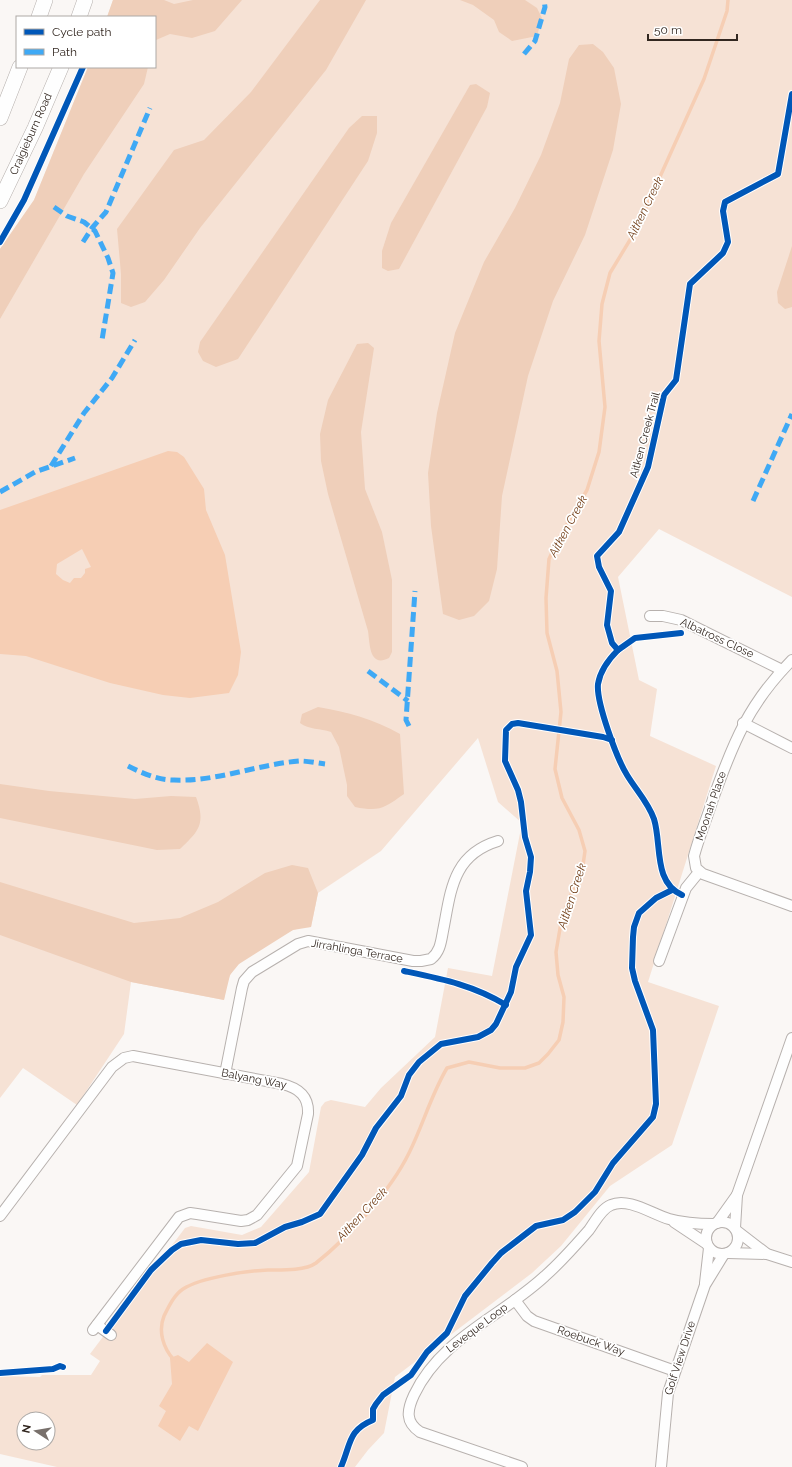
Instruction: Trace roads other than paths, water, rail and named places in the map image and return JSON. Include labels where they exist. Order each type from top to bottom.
[{"type":"main road","points":[[39,16],[45,0]]},
{"type":"main road","points":[[79,16],[85,0]]},
{"type":"main road","points":[[0,118],[20,68]]},
{"type":"main road","name":"Craigieburn Road","points":[[0,201],[35,128],[61,68]]},
{"type":"street","name":"Albatross Close","points":[[650,616],[681,620],[782,670]]},
{"type":"street","name":"Moonah Place","points":[[699,872],[695,863],[696,849],[726,762],[744,723],[760,696],[792,660]]},
{"type":"street","points":[[744,723],[792,748]]},
{"type":"street","name":"Jirrahlinga Terrace","points":[[225,1074],[242,988],[247,976],[298,944],[308,941],[413,961],[431,959],[440,946],[452,885],[456,874],[479,848],[498,841]]},
{"type":"street","points":[[659,961],[686,888],[699,872],[708,877],[792,906]]},
{"type":"street","points":[[792,1038],[737,1195],[716,1223],[706,1233],[708,1246],[716,1253],[767,1254],[792,1262]]},
{"type":"street","name":"Balyang Way","points":[[0,1216],[118,1061],[133,1056],[289,1086],[303,1094],[308,1106],[308,1114],[297,1166],[256,1214],[248,1220],[234,1220],[190,1214],[179,1217],[95,1328],[111,1335]]},
{"type":"street","points":[[726,1254],[737,1244],[737,1195]]},
{"type":"street","name":"Leveque Loop","points":[[522,1467],[420,1432],[411,1425],[408,1415],[410,1404],[430,1368],[461,1337],[537,1284],[559,1263],[608,1206],[617,1203],[626,1203],[669,1219],[697,1224],[716,1223]]},
{"type":"street","name":"Leveque Loop","points":[[669,1219],[708,1246]]},
{"type":"street","points":[[716,1223],[729,1223],[767,1254]]},
{"type":"street","name":"Golf View Drive","points":[[660,1464],[666,1402],[675,1371],[705,1285],[708,1246]]},
{"type":"street","name":"Golf View Drive","points":[[705,1285],[726,1254]]},
{"type":"street","name":"Roebuck Way","points":[[515,1300],[526,1316],[534,1321],[675,1371]]},
{"type":"waterway","name":"Aitken Creek","points":[[174,1360],[164,1345],[161,1328],[164,1316],[177,1294],[183,1289],[201,1281],[225,1275],[268,1270],[293,1270],[311,1266],[328,1253],[368,1212],[401,1167],[409,1153],[436,1089],[447,1068],[469,1062],[500,1068],[525,1068],[539,1063],[559,1040],[563,1022],[564,997],[558,975],[556,952],[562,917],[583,865],[585,851],[579,830],[562,798],[555,769],[561,712],[557,671],[547,633],[546,598],[549,559],[560,536],[587,490],[599,452],[605,407],[599,341],[602,304],[610,273],[636,230],[704,79],[727,11],[728,0]]}]
